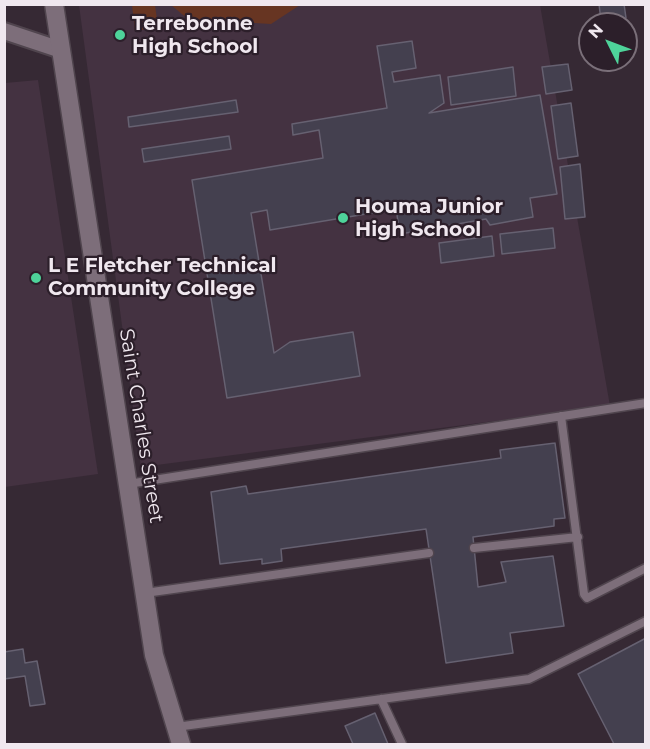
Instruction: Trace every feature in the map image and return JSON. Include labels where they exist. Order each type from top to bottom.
[{"type":"street","name":"Saint Charles Street","points":[[54,4],[154,655],[179,736]]},
{"type":"street","points":[[4,31],[61,50]]},
{"type":"lane","points":[[128,484],[645,403]]},
{"type":"lane","points":[[561,416],[584,594],[587,598],[645,568]]},
{"type":"lane","points":[[474,548],[578,537]]},
{"type":"lane","points":[[144,593],[429,553]]},
{"type":"lane","points":[[179,736],[381,699],[529,679],[645,621]]},
{"type":"lane","points":[[381,699],[402,744]]},
{"type":"shaded area","name":"Houma Junior High School","points":[[79,5],[540,5],[610,406],[141,467]]},
{"type":"shaded area","points":[[132,5],[155,5],[158,27],[135,31]]},
{"type":"shaded area","points":[[171,5],[300,5],[271,24],[188,19]]},
{"type":"shaded area","name":"L E Fletcher Technical Community College","points":[[38,80],[98,474],[5,487],[5,83]]},
{"type":"building","points":[[599,4],[624,4],[625,12],[600,12]]},
{"type":"building","points":[[412,41],[416,68],[392,72],[394,82],[440,75],[444,103],[429,113],[540,95],[557,194],[530,198],[533,217],[490,225],[486,219],[400,234],[396,209],[270,230],[267,210],[251,213],[274,353],[290,342],[353,332],[360,376],[227,398],[192,180],[323,158],[319,130],[293,135],[292,124],[387,108],[377,46]]},
{"type":"building","points":[[568,64],[572,90],[546,94],[542,67]]},
{"type":"building","points":[[513,67],[516,96],[451,105],[448,77]]},
{"type":"building","points":[[236,100],[238,112],[129,127],[128,117]]},
{"type":"building","points":[[571,103],[578,156],[558,159],[551,106]]},
{"type":"building","points":[[229,136],[231,149],[144,162],[142,149]]},
{"type":"building","points":[[580,164],[585,217],[565,219],[560,167]]},
{"type":"building","points":[[553,228],[555,248],[502,254],[500,234]]},
{"type":"building","points":[[492,236],[494,256],[441,263],[439,243]]},
{"type":"building","points":[[555,443],[565,518],[554,519],[554,526],[473,537],[478,587],[506,582],[501,562],[553,556],[564,626],[510,633],[513,653],[446,663],[426,529],[281,549],[282,561],[262,564],[262,559],[220,564],[211,492],[246,486],[248,494],[501,458],[500,450]]},
{"type":"building","points":[[646,638],[646,744],[614,744],[578,674]]},
{"type":"building","points":[[23,649],[25,663],[37,661],[45,704],[30,706],[25,676],[4,679],[4,652]]},
{"type":"building","points":[[375,713],[388,744],[353,744],[345,726]]},
{"type":"place","name":"Terrebonne High School","points":[[120,35]]},
{"type":"place","name":"Houma Junior High School","points":[[343,218]]},
{"type":"place","name":"L E Fletcher Technical Community College","points":[[36,278]]}]
